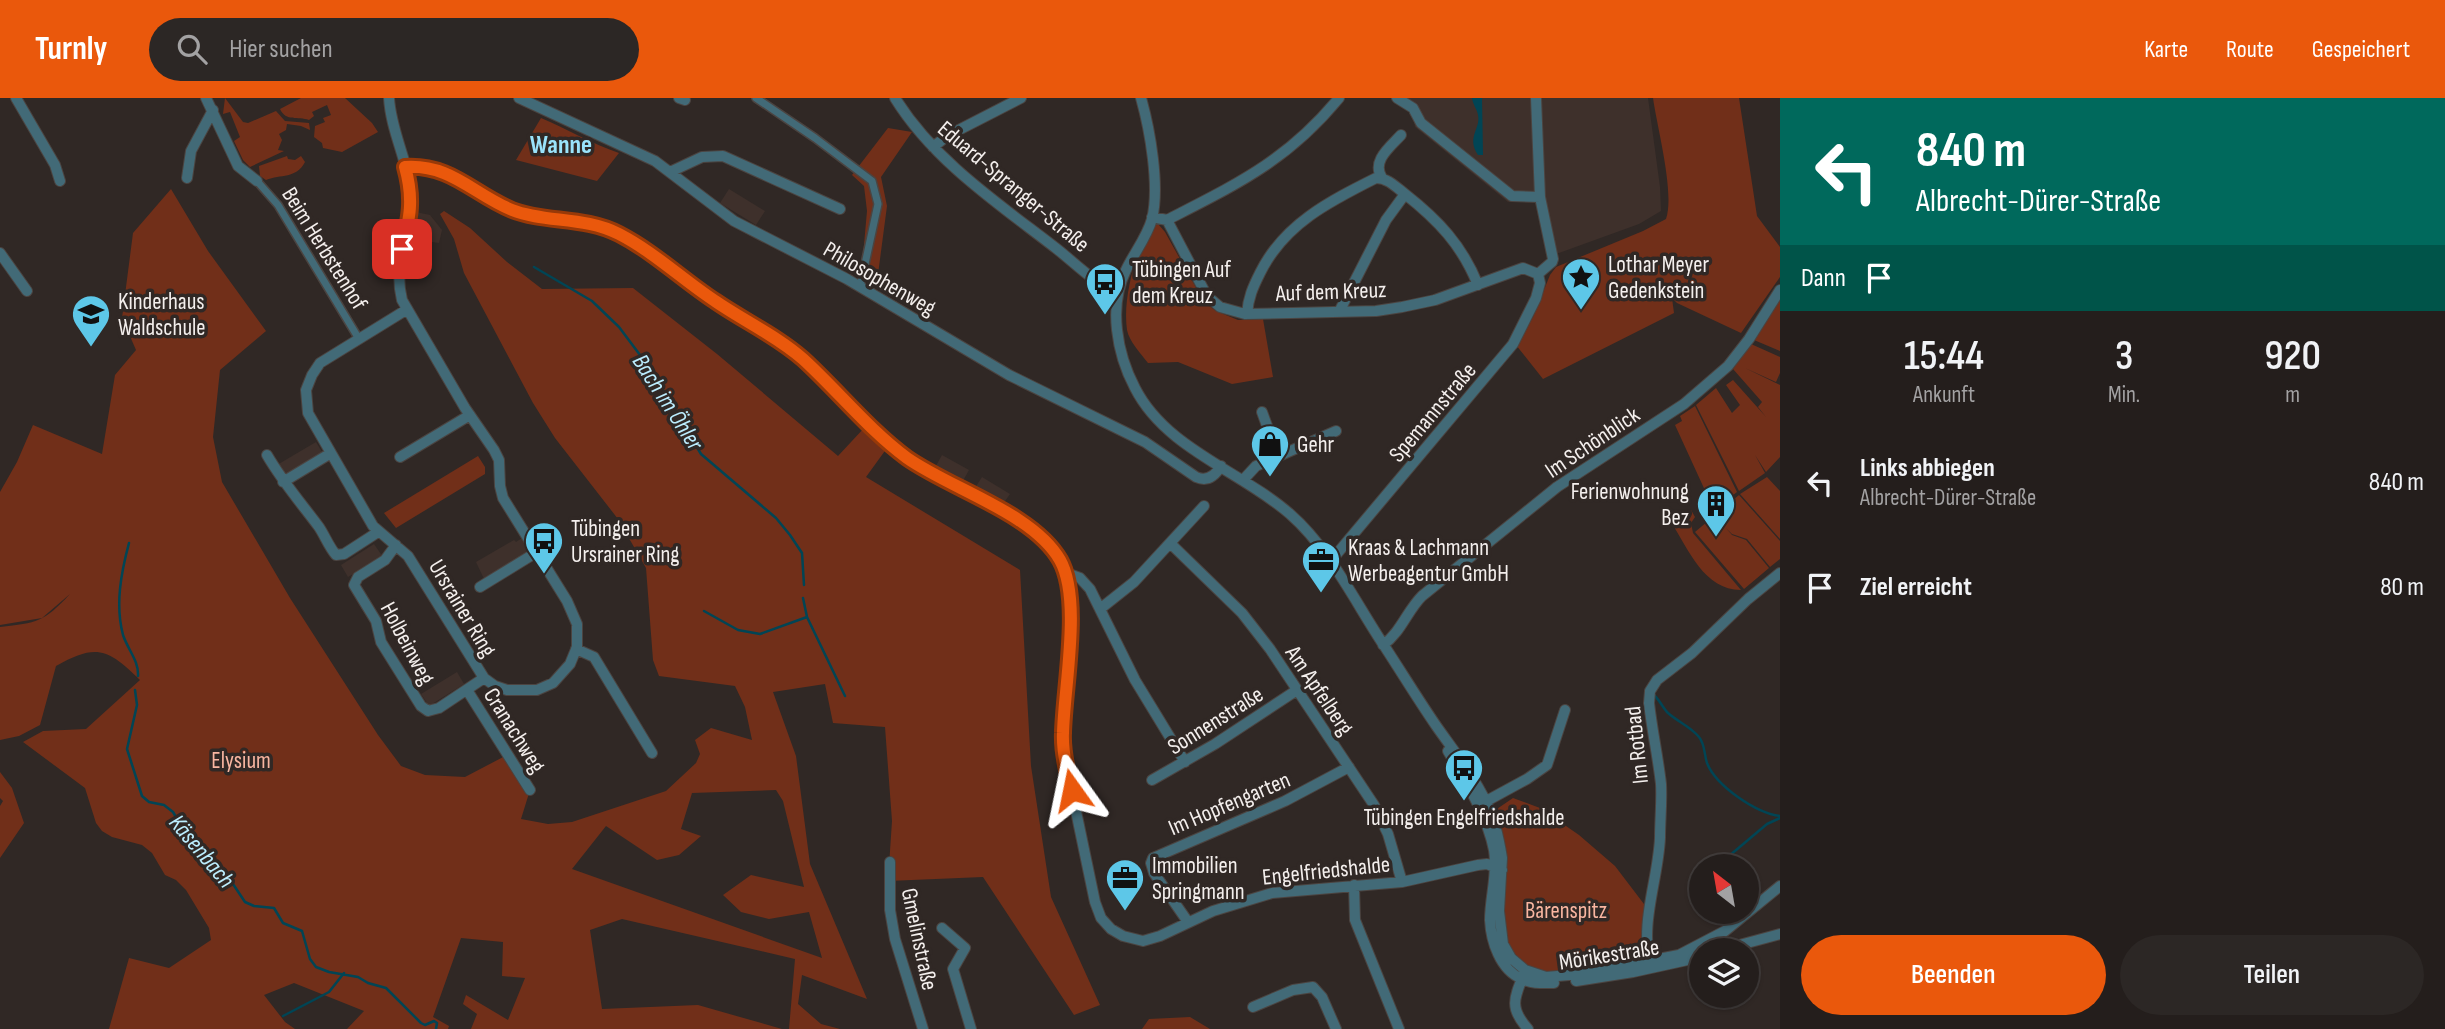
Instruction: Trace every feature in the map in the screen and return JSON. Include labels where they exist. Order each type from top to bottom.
[{"type":"street","points":[[16,98],[55,165],[60,181]]},
{"type":"street","name":"Beim Herbstenhof","points":[[206,98],[238,166],[257,181],[278,205],[359,339]]},
{"type":"street","points":[[389,98],[411,191],[411,208],[397,275],[401,300],[498,458],[502,496],[575,615],[578,635],[576,649],[594,657],[652,752]]},
{"type":"street","name":"Philosophenweg","points":[[519,98],[634,150],[670,172],[734,221],[860,287],[1009,375],[1144,441],[1196,477],[1213,477],[1221,467]]},
{"type":"street","points":[[755,98],[796,124],[872,181],[878,204],[860,287]]},
{"type":"street","name":"Eduard-Spranger-Straße","points":[[895,98],[933,147],[960,173],[1097,281],[1118,293]]},
{"type":"street","points":[[933,147],[947,136],[1021,98]]},
{"type":"street","points":[[1141,98],[1153,180],[1152,217],[1123,276],[1118,293],[1116,318],[1129,374],[1138,395],[1167,428],[1292,516],[1310,534],[1436,725],[1482,803],[1500,866],[1501,933],[1511,958],[1523,975],[1514,1005],[1528,1029]]},
{"type":"street","points":[[1152,217],[1167,220],[1261,170],[1299,140],[1339,98]]},
{"type":"street","points":[[1397,98],[1413,108],[1421,123],[1512,196],[1540,197],[1536,98]]},
{"type":"street","points":[[187,178],[191,151],[213,110]]},
{"type":"street","points":[[1401,135],[1379,160],[1378,173],[1449,233],[1465,257],[1478,285]]},
{"type":"street","points":[[670,172],[702,157],[723,156],[840,209]]},
{"type":"street","name":"Engelfriedshalde","points":[[405,167],[423,167],[446,172],[516,211],[589,223],[606,228],[632,242],[725,308],[792,350],[907,458],[1012,517],[1034,532],[1055,552],[1066,573],[1071,608],[1064,709],[1064,754],[1098,912],[1104,923],[1117,933],[1143,941],[1240,901],[1272,893],[1402,882],[1478,865],[1500,866]]},
{"type":"street","points":[[1247,314],[1251,292],[1269,254],[1290,230],[1328,202],[1376,178],[1382,178]]},
{"type":"street","points":[[1340,310],[1386,220],[1405,194]]},
{"type":"street","name":"Spemannstraße","points":[[1330,562],[1513,344],[1536,298],[1540,284],[1538,275],[1553,259],[1540,197]]},
{"type":"street","name":"Auf dem Kreuz","points":[[1167,220],[1207,296],[1220,307],[1247,314],[1376,311],[1435,300],[1523,268],[1538,275]]},
{"type":"street","points":[[0,253],[27,291]]},
{"type":"street","name":"Im Schönblick","points":[[1384,645],[1396,634],[1413,605],[1422,596],[1557,487],[1684,404],[1728,366],[1749,340],[1780,290]]},
{"type":"street","name":"Ursrainer Ring","points":[[406,310],[320,363],[306,390],[308,412],[367,517],[379,532],[411,560],[484,678],[507,690],[541,690],[565,671],[576,649]]},
{"type":"street","points":[[1262,412],[1278,456]]},
{"type":"street","points":[[400,457],[470,415]]},
{"type":"street","points":[[1243,480],[1256,466],[1336,430]]},
{"type":"street","points":[[283,482],[331,453]]},
{"type":"street","points":[[267,455],[283,482],[300,500],[336,555],[344,554],[379,532]]},
{"type":"street","points":[[1100,609],[1134,582],[1204,506]]},
{"type":"street","name":"Am Apfelberg","points":[[1171,544],[1247,619],[1349,767],[1381,819],[1402,882]]},
{"type":"street","name":"Holbeinweg","points":[[396,545],[385,560],[358,577],[354,585],[376,621],[381,642],[423,709],[439,708],[484,678]]},
{"type":"street","points":[[480,587],[537,552]]},
{"type":"street","points":[[1066,573],[1086,582],[1135,680],[1185,762]]},
{"type":"street","name":"Im Rotbad","points":[[1651,965],[1648,925],[1657,868],[1661,785],[1649,703],[1650,691],[1657,680],[1692,653],[1748,599],[1780,573]]},
{"type":"street","name":"Cranachweg","points":[[467,690],[530,790]]},
{"type":"street","name":"Sonnenstraße","points":[[1152,780],[1297,691]]},
{"type":"street","points":[[1482,803],[1541,771],[1547,765],[1565,710]]},
{"type":"street","name":"Im Hopfengarten","points":[[1188,922],[1154,873],[1151,863],[1153,858],[1285,801],[1349,767]]},
{"type":"street","name":"Gmelinstraße","points":[[890,862],[890,910],[899,955],[921,1027]]},
{"type":"street","points":[[1354,885],[1355,920],[1399,1029]]},
{"type":"street","points":[[1651,965],[1679,955],[1726,931],[1780,886]]},
{"type":"street","points":[[942,928],[965,948],[953,969],[971,1029]]},
{"type":"street","points":[[1724,938],[1726,931]]},
{"type":"street","points":[[1759,939],[1780,934]]},
{"type":"street","name":"Mörikestraße","points":[[1523,975],[1553,977],[1689,959]]},
{"type":"street","points":[[1253,1007],[1293,990],[1313,987],[1322,997],[1336,1029]]},
{"type":"shaded area","points":[[1394,98],[1648,98],[1661,211],[1639,224],[1559,253],[1548,252],[1539,200],[1508,202],[1415,127],[1412,109]]},
{"type":"shaded area","points":[[729,189],[765,211],[756,225],[720,203]]},
{"type":"shaded area","points":[[416,212],[430,215],[442,230],[439,243],[432,242],[430,248],[423,250],[408,247]]},
{"type":"shaded area","points":[[316,442],[325,457],[284,477],[277,465]]},
{"type":"shaded area","points":[[942,455],[969,470],[959,488],[932,473]]},
{"type":"shaded area","points":[[982,477],[1010,494],[1003,504],[975,488]]},
{"type":"shaded area","points":[[522,538],[531,554],[485,581],[476,562]]},
{"type":"shaded area","points":[[374,544],[385,560],[358,577],[355,573],[348,577],[341,565]]},
{"type":"shaded area","points":[[457,672],[464,684],[429,706],[421,694]]},
{"type":"green space","points":[[225,98],[243,122],[248,123],[276,111],[285,121],[309,123],[310,130],[287,124],[286,130],[279,134],[282,140],[278,150],[284,151],[250,167],[243,160],[234,141],[240,137],[230,112],[223,114]]},
{"type":"green space","points":[[301,98],[345,98],[378,132],[342,152],[323,148],[322,143],[314,137],[315,126],[325,122],[323,118],[331,115],[327,105],[312,112],[314,116],[309,120],[286,116],[280,109]]},
{"type":"green space","points":[[1653,98],[1739,98],[1757,216],[1780,247],[1780,277],[1741,333],[1677,303],[1672,298],[1674,313],[1543,379],[1516,345],[1533,317],[1550,275],[1556,267],[1666,219],[1667,177]]},
{"type":"green space","points":[[541,118],[619,153],[597,181],[516,160]]},
{"type":"green space","points":[[888,128],[912,132],[881,177],[887,206],[877,282],[861,278],[867,211],[864,186],[852,175]]},
{"type":"green space","points":[[287,156],[288,159],[295,160],[301,156],[305,162],[297,171],[288,175],[266,180],[260,176],[259,166]]},
{"type":"green space","name":"Elysium","points":[[171,189],[208,251],[266,331],[220,370],[213,437],[222,482],[290,598],[378,735],[401,766],[425,775],[465,777],[507,755],[530,790],[521,819],[548,824],[572,822],[666,791],[696,763],[700,754],[695,740],[711,728],[752,740],[745,707],[735,686],[659,676],[653,660],[646,568],[618,519],[555,438],[533,403],[464,273],[454,239],[440,214],[444,211],[470,228],[542,289],[633,288],[717,354],[838,456],[865,427],[887,448],[866,477],[1020,570],[1031,766],[1051,897],[1100,1005],[1074,1015],[983,877],[888,881],[892,821],[885,727],[833,723],[825,684],[773,692],[796,756],[810,864],[867,999],[802,975],[798,1004],[821,1024],[840,1029],[789,1029],[795,959],[622,919],[590,930],[602,1009],[698,1005],[782,1029],[471,1029],[477,1014],[463,1004],[466,995],[508,1020],[525,978],[502,976],[503,942],[461,938],[433,1017],[449,1026],[448,1029],[347,1029],[364,1011],[294,983],[264,995],[285,1022],[295,1029],[109,1029],[129,958],[169,968],[211,940],[209,928],[186,890],[176,880],[165,875],[152,853],[142,845],[112,837],[102,831],[96,823],[85,788],[23,742],[43,731],[86,729],[140,680],[129,670],[110,656],[92,652],[56,666],[40,725],[19,736],[0,740],[0,627],[42,618],[0,625],[0,492],[33,425],[102,454],[115,375],[136,350],[122,318],[133,233]],"holes":[[[776,790],[783,801],[804,887],[751,875],[723,895],[741,912],[769,919],[809,912],[822,958],[572,869],[606,826],[657,860],[679,855],[701,836],[681,829],[692,793]]]},
{"type":"green space","points":[[1152,217],[1165,232],[1204,302],[1216,311],[1238,320],[1263,319],[1273,377],[1232,384],[1178,362],[1148,363],[1139,352],[1127,330],[1127,302],[1141,243]]},
{"type":"green space","points":[[1780,300],[1780,351],[1754,340]]},
{"type":"green space","points":[[1751,344],[1780,357],[1780,373],[1776,382],[1745,368],[1780,385],[1780,457],[1766,472],[1755,455],[1765,473],[1739,491],[1696,405],[1716,388],[1732,413],[1740,405],[1726,385],[1733,380],[1766,417],[1758,407],[1762,402],[1733,369]]},
{"type":"green space","points":[[1695,406],[1737,492],[1714,510],[1675,425],[1682,421],[1680,416]]},
{"type":"green space","points":[[478,456],[485,467],[485,474],[396,528],[384,513]]},
{"type":"green space","points":[[1767,477],[1780,491],[1780,539],[1740,494]]},
{"type":"green space","points":[[1739,495],[1780,541],[1780,559],[1770,567],[1747,539],[1732,534],[1726,528],[1732,535],[1746,540],[1769,568],[1744,589],[1695,532]]},
{"type":"green space","points":[[1691,510],[1695,517],[1691,523],[1693,533],[1741,590],[1717,583],[1707,576],[1691,556],[1671,522]]},
{"type":"green space","points":[[0,772],[12,788],[24,823],[0,858],[0,806],[3,801],[0,798]]},
{"type":"green space","name":"Bärenspitz","points":[[1513,798],[1540,808],[1579,835],[1615,866],[1647,908],[1650,962],[1537,974],[1506,951],[1491,813]]},
{"type":"green space","points":[[1190,1017],[1210,1029],[1142,1029],[1149,1019]]},
{"type":"water","points":[[1472,98],[1482,98],[1483,155],[1478,155],[1473,143],[1478,120]]},
{"type":"waterway","name":"Bach im Öhler","points":[[534,267],[592,301],[619,327],[646,363],[701,454],[776,518],[790,535],[802,553],[804,585]]},
{"type":"waterway","points":[[129,543],[121,577],[119,612],[123,635],[135,660],[138,676]]},
{"type":"waterway","name":"Bach im Öhler","points":[[803,598],[807,617],[845,696]]},
{"type":"waterway","points":[[704,611],[738,630],[760,634],[807,617]]},
{"type":"waterway","name":"Käsenbach","points":[[135,690],[137,705],[127,749],[142,796],[149,802],[164,805],[173,812],[183,829],[206,852],[214,867],[227,875],[245,902],[274,908],[283,923],[302,931],[310,959],[316,967],[358,977],[386,988],[421,1023],[437,1023],[436,1029]]},
{"type":"waterway","points":[[1655,696],[1668,713],[1699,737],[1707,763],[1719,781],[1749,804],[1780,816]]},
{"type":"waterway","points":[[1731,854],[1767,824],[1780,818]]},
{"type":"waterway","points":[[283,1016],[329,992],[344,973]]},
{"type":"place","name":"Lothar Meyer Gedenkstein","points":[[1581,311]]},
{"type":"place","name":"Tübingen Auf dem Kreuz","points":[[1105,316]]},
{"type":"place","name":"Kinderhaus Waldschule","points":[[91,348]]},
{"type":"place","name":"Gehr","points":[[1270,478]]},
{"type":"place","name":"Ferienwohnung Bez","points":[[1716,538]]},
{"type":"place","name":"Tübingen Ursrainer Ring","points":[[544,575]]},
{"type":"place","name":"Kraas & Lachmann Werbeagentur GmbH","points":[[1321,594]]},
{"type":"place","name":"Tübingen Engelfriedshalde","points":[[1464,802]]},
{"type":"place","name":"Immobilien Springmann","points":[[1125,912]]},
{"type":"district","name":"Wanne","points":[[561,144]]},
{"type":"route","points":[[402,249],[411,208],[411,191],[405,167],[446,172],[516,211],[589,223],[620,234],[719,304],[792,350],[907,458],[1012,517],[1041,537],[1061,562],[1069,585],[1070,622],[1062,737],[1072,790]]}]
